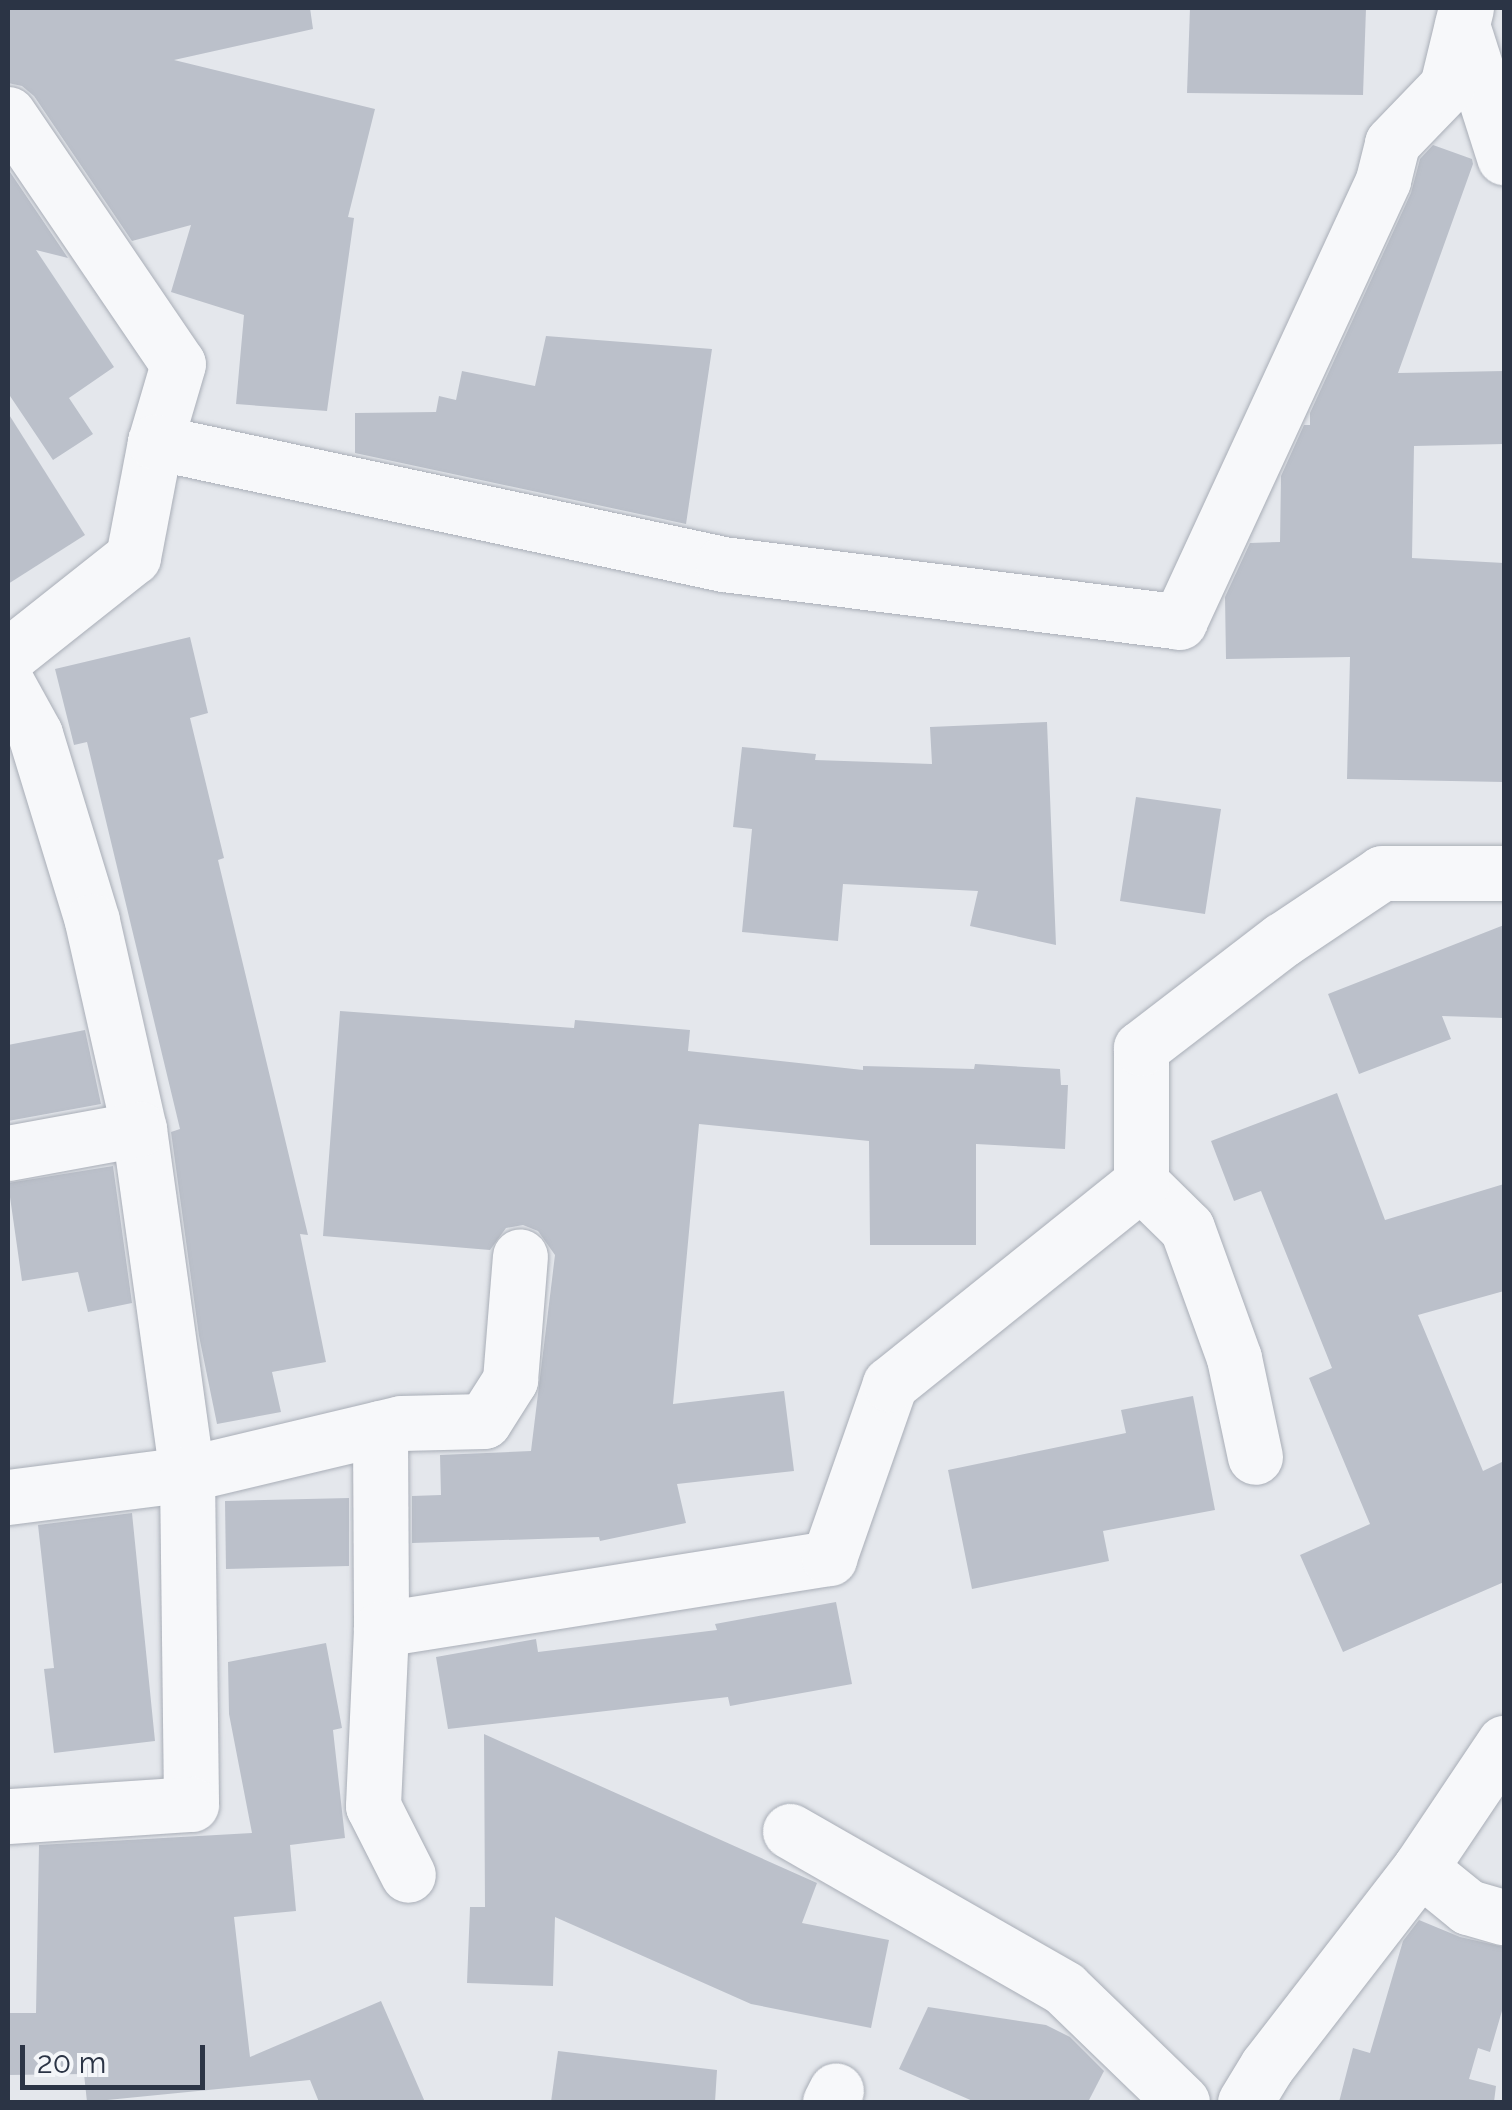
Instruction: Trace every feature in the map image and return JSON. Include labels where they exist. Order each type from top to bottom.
[{"type":"street","points":[[1478,15],[1504,156]]},
{"type":"street","points":[[156,442],[723,564],[1179,622],[1384,180],[1392,143],[1447,86],[1478,15]]},
{"type":"street","points":[[8,114],[178,364],[156,442],[132,557],[8,656]]},
{"type":"street","points":[[8,685],[35,734],[92,921],[139,1129],[186,1474],[190,1804],[8,1816]]},
{"type":"street","points":[[1255,1457],[1234,1358],[1187,1228],[1141,1182],[1141,1048],[1282,940],[1382,872],[1504,874]]},
{"type":"street","points":[[8,1154],[139,1129]]},
{"type":"street","points":[[381,1629],[829,1558],[890,1384],[1141,1182]]},
{"type":"street","points":[[8,1497],[186,1474],[380,1428],[484,1421],[510,1380],[520,1256]]},
{"type":"street","points":[[380,1428],[381,1629],[374,1806],[408,1876]]},
{"type":"street","points":[[1245,2102],[1268,2066],[1420,1868],[1504,1744]]},
{"type":"street","points":[[790,1831],[1064,1988],[1182,2102]]},
{"type":"street","points":[[1420,1868],[1468,1907],[1504,1917]]},
{"type":"building","points":[[8,8],[310,8],[313,29],[174,60],[375,109],[348,217],[354,218],[327,411],[236,404],[244,315],[171,292],[191,225],[132,241],[34,96],[22,86],[8,83]]},
{"type":"building","points":[[1190,8],[1366,8],[1363,95],[1187,93]]},
{"type":"building","points":[[1433,145],[1472,159],[1473,164],[1398,373],[1504,371],[1504,444],[1414,446],[1412,558],[1504,563],[1504,782],[1347,779],[1350,657],[1226,659],[1225,597],[1250,543],[1280,542],[1281,476],[1304,425],[1310,425],[1310,413],[1411,193],[1420,159]]},
{"type":"building","points":[[8,169],[68,258],[36,250],[114,367],[69,398],[93,434],[53,460],[8,393]]},
{"type":"building","points":[[546,336],[712,349],[686,524],[355,453],[355,413],[436,412],[439,396],[456,400],[462,371],[535,386]]},
{"type":"building","points":[[8,413],[85,535],[8,584]]},
{"type":"building","points":[[190,637],[208,713],[190,718],[224,858],[218,860],[308,1235],[300,1234],[326,1362],[272,1372],[281,1412],[217,1424],[199,1336],[171,1132],[180,1129],[87,742],[74,745],[55,669]]},
{"type":"building","points":[[1047,722],[1056,945],[970,926],[978,891],[843,884],[838,941],[742,932],[752,829],[733,827],[742,747],[816,754],[815,760],[932,764],[930,727]]},
{"type":"building","points":[[1136,797],[1221,809],[1205,914],[1120,901]]},
{"type":"building","points":[[1504,925],[1504,1018],[1442,1016],[1451,1039],[1359,1074],[1328,994]]},
{"type":"building","points":[[340,1011],[574,1028],[575,1020],[690,1030],[688,1051],[863,1070],[863,1066],[974,1069],[975,1064],[1060,1069],[1061,1085],[1068,1085],[1065,1149],[976,1144],[976,1245],[870,1245],[869,1141],[699,1124],[673,1404],[784,1391],[794,1471],[677,1484],[686,1523],[600,1541],[599,1537],[412,1543],[412,1496],[441,1495],[440,1455],[531,1451],[555,1255],[538,1231],[523,1225],[506,1228],[490,1250],[323,1236]]},
{"type":"building","points":[[85,1030],[101,1104],[8,1121],[8,1045]]},
{"type":"building","points":[[1337,1093],[1385,1220],[1504,1184],[1504,1291],[1418,1315],[1483,1471],[1504,1461],[1504,1582],[1343,1652],[1300,1555],[1370,1524],[1309,1378],[1332,1368],[1261,1191],[1234,1201],[1211,1141]]},
{"type":"building","points":[[113,1166],[132,1303],[88,1312],[78,1272],[22,1281],[8,1183]]},
{"type":"building","points":[[1193,1396],[1215,1510],[1103,1531],[1109,1561],[972,1589],[948,1470],[1126,1433],[1121,1410]]},
{"type":"building","points":[[349,1498],[349,1566],[226,1569],[225,1501]]},
{"type":"building","points":[[132,1513],[155,1741],[54,1753],[44,1669],[54,1668],[38,1525]]},
{"type":"building","points":[[836,1602],[852,1684],[730,1706],[728,1697],[448,1729],[436,1657],[536,1639],[538,1652],[717,1630],[715,1624]]},
{"type":"building","points":[[326,1643],[342,1728],[333,1730],[345,1838],[290,1845],[296,1911],[234,1917],[250,2057],[381,2001],[425,2102],[319,2102],[310,2080],[87,2102],[84,2074],[8,2075],[8,2013],[36,2013],[39,1845],[252,1833],[229,1714],[228,1662]]},
{"type":"building","points":[[484,1734],[817,1883],[802,1923],[889,1940],[871,2028],[751,2004],[555,1917],[553,1986],[467,1983],[470,1907],[485,1907]]},
{"type":"building","points":[[1419,1920],[1460,1937],[1504,1947],[1504,2004],[1490,2052],[1478,2048],[1469,2079],[1496,2086],[1494,2102],[1339,2102],[1353,2048],[1370,2053],[1403,1941]]},
{"type":"building","points":[[928,2007],[1046,2025],[1070,2037],[1104,2071],[1088,2102],[975,2102],[899,2069]]},
{"type":"building","points":[[558,2051],[717,2070],[715,2102],[551,2102]]}]
